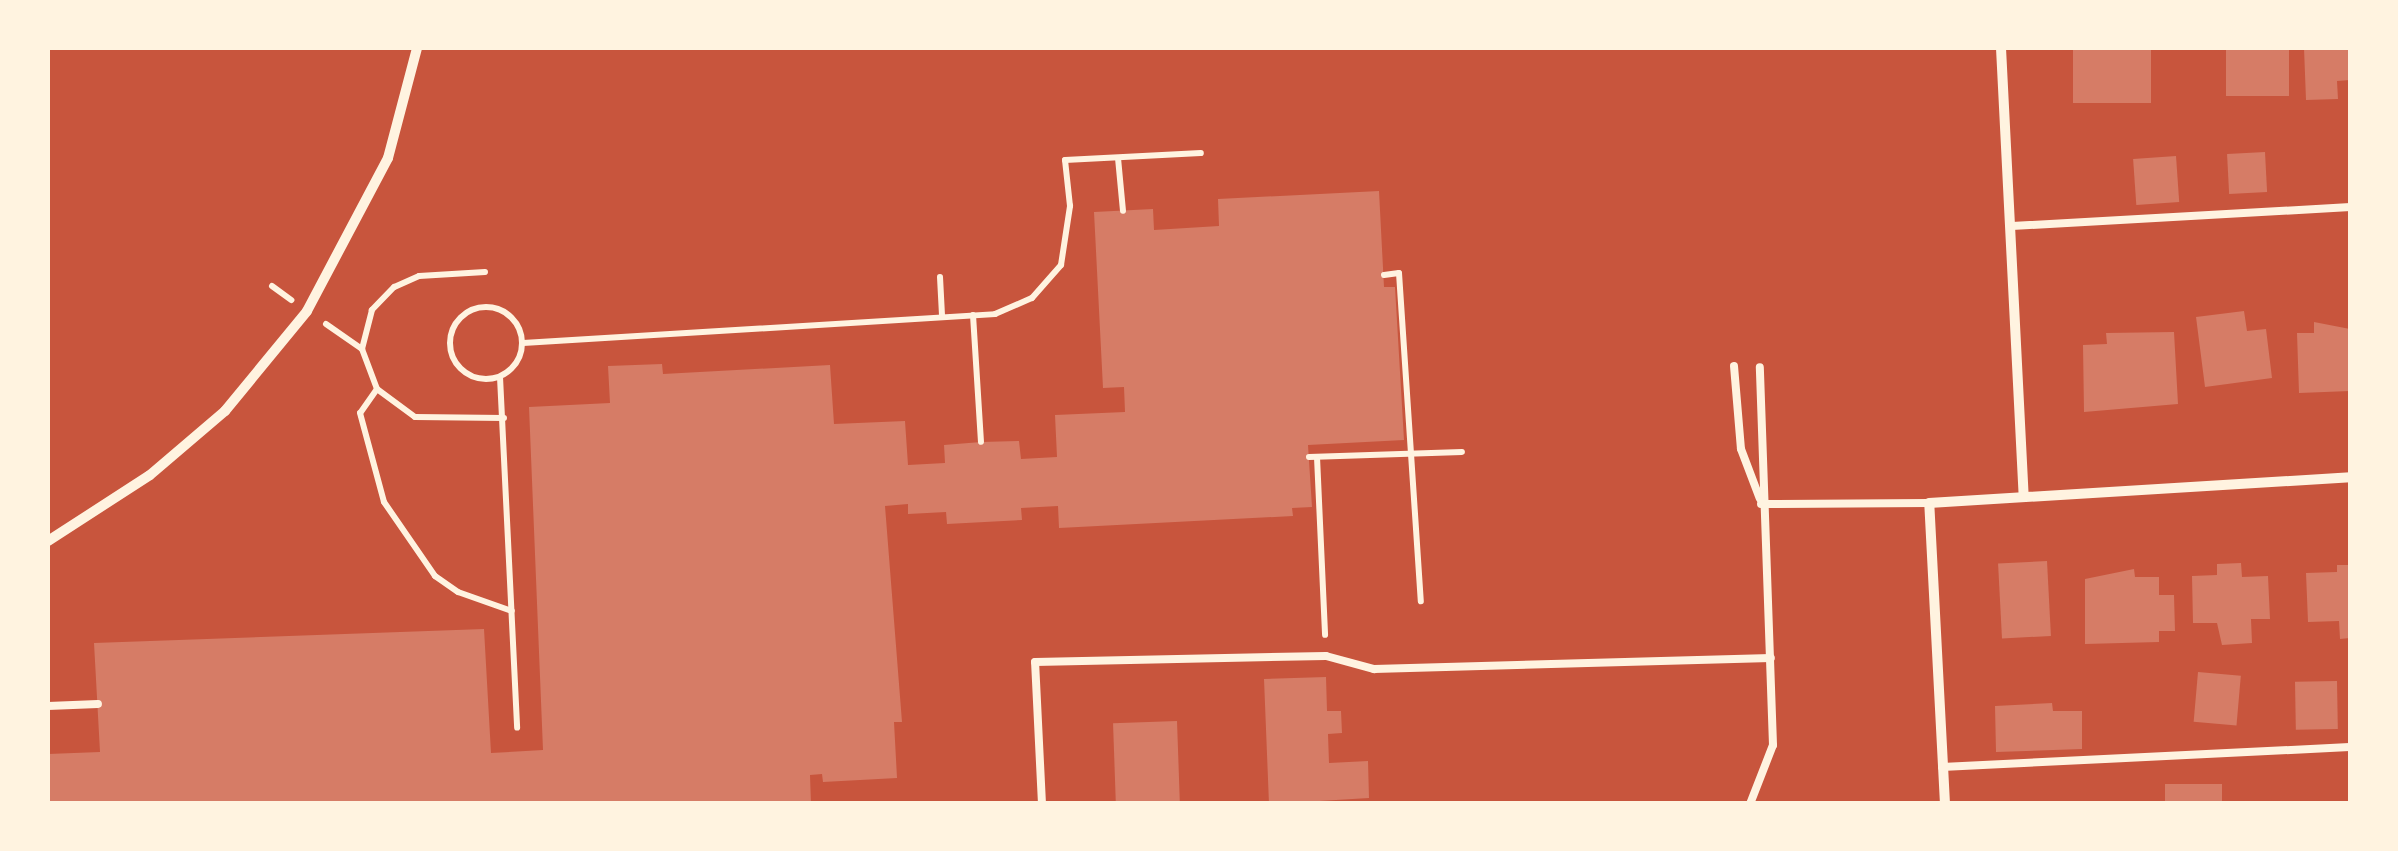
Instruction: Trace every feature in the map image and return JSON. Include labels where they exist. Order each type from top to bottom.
[{"type":"street","points":[[48,541],[150,475],[225,410],[307,311],[388,158],[417,48]]},
{"type":"street","points":[[2001,48],[2024,495]]},
{"type":"street","points":[[1945,804],[1930,503],[2350,477]]},
{"type":"lane","points":[[2012,226],[2350,207]]},
{"type":"lane","points":[[1734,366],[1741,449],[1761,504]]},
{"type":"lane","points":[[1750,804],[1773,745],[1761,504],[1767,462],[1760,366]]},
{"type":"lane","points":[[1761,504],[1930,503]]},
{"type":"lane","points":[[1042,804],[1036,662],[1326,656],[1374,669],[1771,658]]},
{"type":"lane","points":[[48,706],[98,704]]},
{"type":"lane","points":[[1942,767],[2350,747]]},
{"type":"path","points":[[523,344],[974,315],[1032,298],[1062,265],[1070,206],[1065,160],[1201,153]]},
{"type":"path","points":[[1118,158],[1122,211]]},
{"type":"path","points":[[485,272],[419,276],[382,298],[365,325],[362,349],[377,389],[415,417],[504,418]]},
{"type":"path","points":[[1384,275],[1399,274],[1421,601]]},
{"type":"path","points":[[940,277],[942,316]]},
{"type":"path","points":[[475,308],[498,309],[516,322],[523,344],[516,364],[500,377],[477,378],[458,366],[450,344],[457,322],[475,308]]},
{"type":"path","points":[[974,315],[981,442]]},
{"type":"path","points":[[500,377],[517,728]]},
{"type":"path","points":[[377,389],[360,414],[384,502],[435,576],[458,592],[512,612]]},
{"type":"path","points":[[1326,656],[1313,457],[1462,452]]},
{"type":"building","points":[[2073,48],[2151,48],[2151,103],[2073,103]]},
{"type":"building","points":[[2226,48],[2289,48],[2289,96],[2226,96]]},
{"type":"building","points":[[2304,48],[2350,48],[2350,80],[2337,81],[2338,99],[2306,100]]},
{"type":"building","points":[[2265,152],[2267,192],[2229,194],[2227,154]]},
{"type":"building","points":[[2176,156],[2179,202],[2136,205],[2133,159]]},
{"type":"building","points":[[1379,191],[1384,287],[1395,287],[1404,440],[1308,445],[1312,507],[1292,508],[1293,516],[1059,528],[1058,506],[1021,508],[1022,520],[947,524],[946,512],[908,514],[908,504],[885,506],[902,722],[894,722],[897,778],[823,782],[822,774],[810,775],[811,804],[48,804],[48,754],[100,752],[94,643],[484,629],[491,753],[543,750],[529,407],[610,403],[608,366],[662,364],[663,374],[830,365],[834,424],[905,421],[908,465],[945,463],[944,445],[981,442],[1019,441],[1021,459],[1057,457],[1055,415],[1125,412],[1124,387],[1103,388],[1094,212],[1153,209],[1154,230],[1219,226],[1218,199]]},
{"type":"building","points":[[2244,311],[2247,331],[2266,329],[2272,378],[2205,387],[2196,317]]},
{"type":"building","points":[[2314,322],[2350,329],[2350,391],[2299,393],[2297,333],[2314,333]]},
{"type":"building","points":[[2174,332],[2178,404],[2084,412],[2083,345],[2107,344],[2106,333]]},
{"type":"building","points":[[2047,561],[2051,636],[2002,638],[1998,564]]},
{"type":"building","points":[[2241,563],[2242,577],[2268,576],[2270,619],[2251,619],[2252,643],[2222,645],[2217,623],[2193,623],[2192,576],[2217,575],[2217,564]]},
{"type":"building","points":[[2337,565],[2350,565],[2350,638],[2340,639],[2339,621],[2308,622],[2306,573],[2337,572]]},
{"type":"building","points":[[2134,569],[2135,577],[2159,577],[2159,595],[2174,595],[2175,631],[2159,631],[2159,642],[2085,644],[2085,579]]},
{"type":"building","points":[[2198,672],[2241,676],[2236,726],[2194,722]]},
{"type":"building","points":[[1326,677],[1327,711],[1341,711],[1342,733],[1328,734],[1329,763],[1368,761],[1369,798],[1269,804],[1264,679]]},
{"type":"building","points":[[2337,681],[2338,729],[2296,730],[2295,682]]},
{"type":"building","points":[[2052,703],[2053,711],[2082,711],[2082,749],[1996,752],[1995,706]]},
{"type":"building","points":[[1177,721],[1180,804],[1116,804],[1113,723]]},
{"type":"building","points":[[2165,784],[2222,784],[2222,804],[2165,804]]}]
